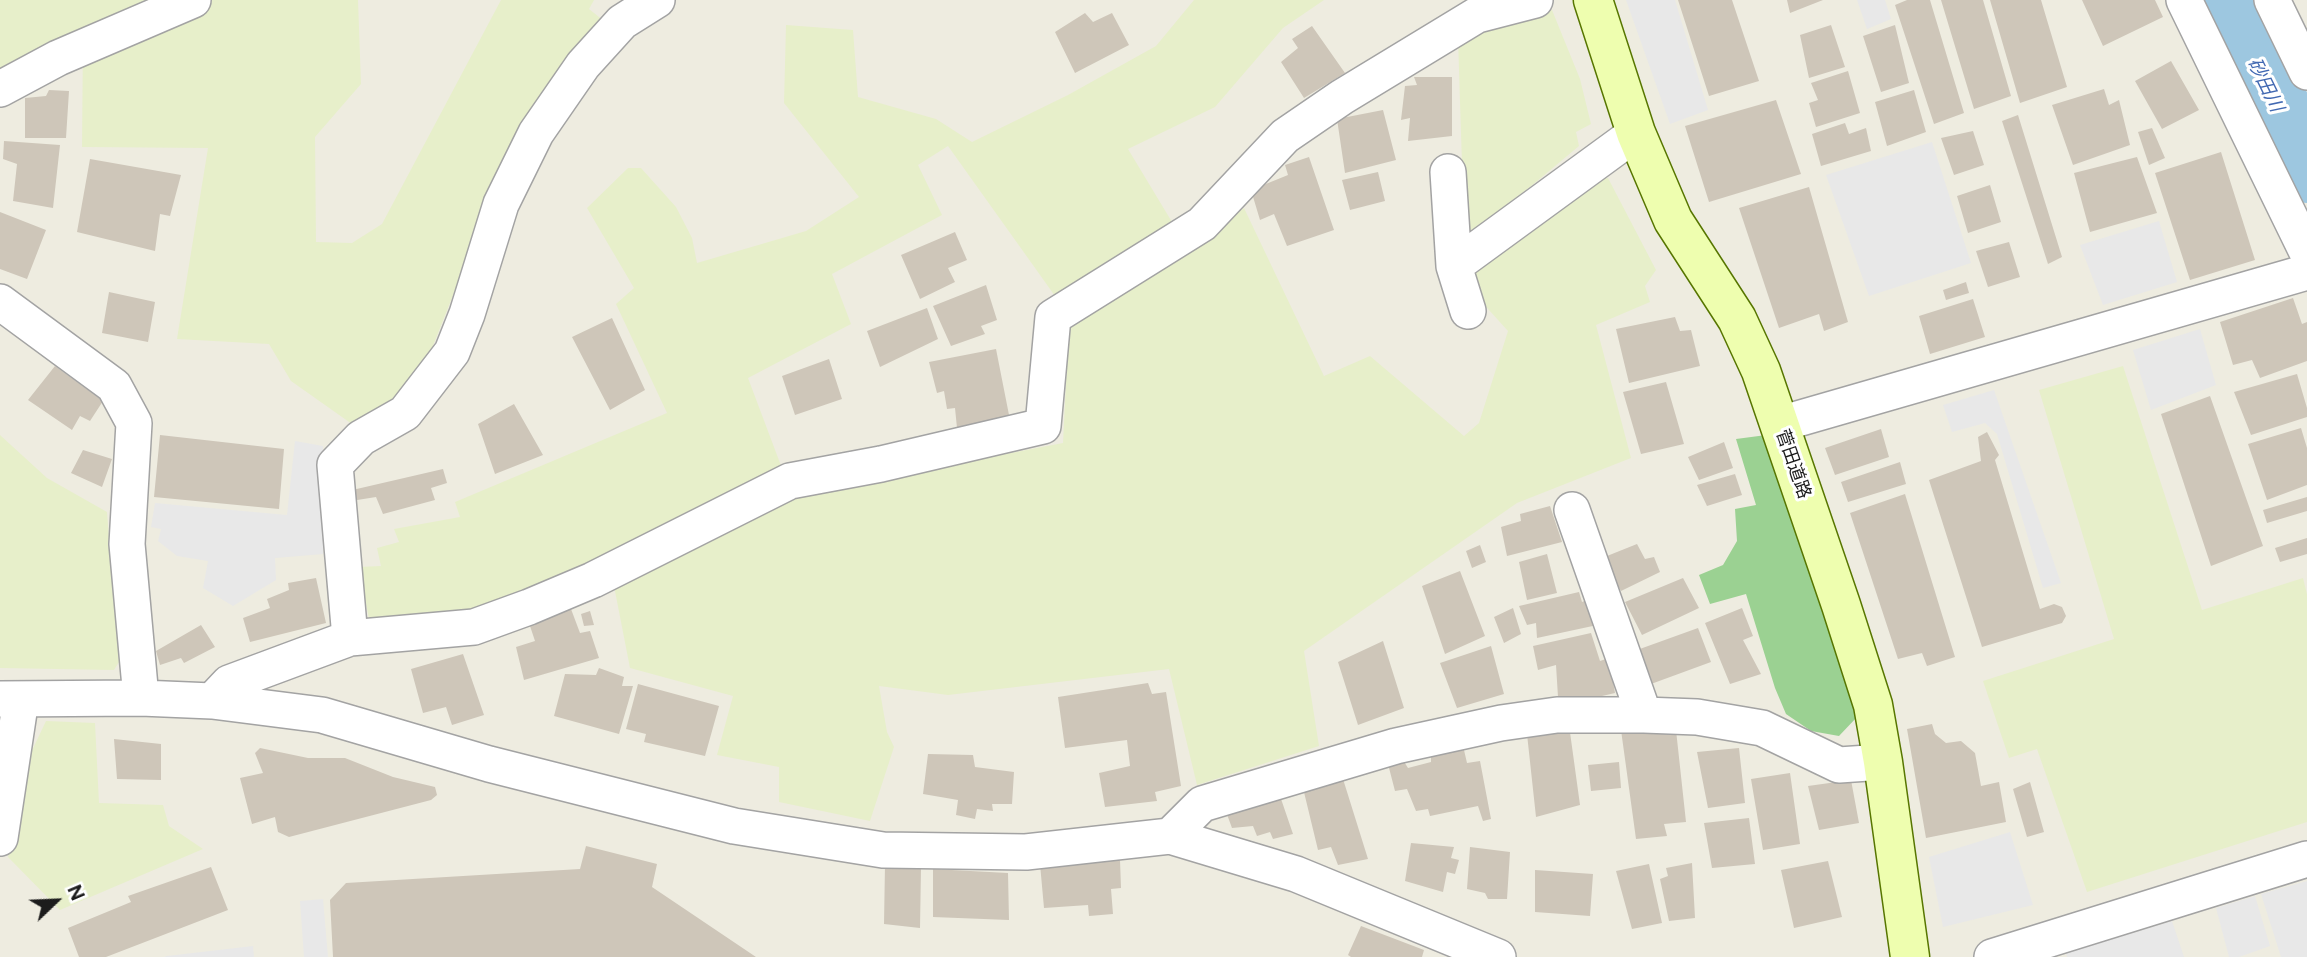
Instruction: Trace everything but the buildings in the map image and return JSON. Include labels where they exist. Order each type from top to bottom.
[{"type":"street","points":[[0,89],[58,58],[193,0]]},
{"type":"street","points":[[351,638],[335,465],[361,438],[405,413],[452,352],[467,314],[501,204],[536,133],[583,65],[622,22],[657,0]]},
{"type":"street","points":[[212,701],[229,683],[351,638],[474,628],[593,580],[790,481],[881,464],[1042,426],[1053,317],[1202,225],[1285,136],[1342,97],[1477,15],[1535,0]]},
{"type":"street","name":"菅田道路","points":[[1593,0],[1636,133],[1673,220],[1737,319],[1761,371],[1780,424],[1873,705],[1884,762],[1910,957]]},
{"type":"street","points":[[2183,0],[2307,252]]},
{"type":"street","points":[[2272,0],[2307,72]]},
{"type":"street","points":[[1454,267],[1636,133]]},
{"type":"street","points":[[1448,172],[1454,267],[1468,311]]},
{"type":"street","points":[[1780,424],[2307,272]]},
{"type":"street","points":[[0,302],[114,386],[134,423],[127,544],[141,698]]},
{"type":"street","points":[[1572,510],[1644,715]]},
{"type":"street","points":[[0,838],[11,699],[141,698],[212,701],[322,715],[489,764],[734,826],[883,850],[1026,852],[1170,836],[1296,874],[1498,957]]},
{"type":"street","points":[[1170,836],[1202,804],[1396,746],[1501,723],[1557,715],[1696,717],[1762,728],[1839,765],[1884,762]]},
{"type":"street","points":[[1992,957],[2307,859]]},
{"type":"green space","points":[[0,0],[358,0],[361,84],[315,137],[316,242],[352,243],[382,224],[501,0],[594,0],[589,9],[604,21],[469,255],[423,371],[407,395],[359,429],[291,381],[269,344],[177,339],[208,148],[82,147],[83,38],[0,77]]},
{"type":"green space","points":[[1194,0],[1324,0],[1283,28],[1215,107],[1128,149],[1172,222],[1055,296],[948,146],[918,165],[942,215],[832,274],[851,324],[748,378],[783,471],[499,607],[370,624],[359,567],[381,566],[377,548],[399,542],[394,529],[460,517],[455,502],[667,413],[616,304],[634,288],[587,208],[628,168],[641,168],[676,207],[692,238],[697,263],[806,231],[859,197],[784,103],[786,25],[853,30],[858,97],[936,119],[972,142],[1068,95],[1156,46]]},
{"type":"green space","points":[[1552,10],[1580,79],[1591,124],[1576,132],[1579,146],[1471,231],[1464,228],[1458,38]]},
{"type":"green space","points":[[1608,178],[1656,270],[1645,286],[1650,302],[1596,325],[1631,458],[1517,503],[1304,651],[1319,746],[1197,785],[1169,669],[948,695],[879,686],[887,732],[894,747],[870,821],[779,802],[779,767],[717,755],[733,696],[630,668],[614,586],[802,493],[1063,443],[1069,322],[1197,244],[1244,208],[1324,376],[1370,356],[1464,436],[1479,423],[1508,331],[1479,299],[1470,266],[1590,180]]},
{"type":"green space","points":[[2123,366],[2202,610],[2303,578],[2307,594],[2307,822],[2087,892],[2037,749],[2009,758],[1983,681],[2114,639],[2039,390]]},
{"type":"green space","points":[[1774,434],[1857,717],[1839,736],[1811,731],[1786,714],[1775,688],[1746,594],[1710,604],[1699,575],[1723,565],[1737,541],[1735,509],[1756,505],[1736,439]]},
{"type":"green space","points":[[0,435],[47,478],[107,512],[119,662],[114,670],[0,668]]},
{"type":"green space","points":[[46,721],[95,723],[99,803],[163,805],[169,826],[203,849],[60,910],[8,857],[28,759]]},
{"type":"shaded area","points":[[1626,0],[1675,0],[1708,110],[1670,124]]},
{"type":"shaded area","points":[[1857,0],[1885,0],[1891,19],[1867,29]]},
{"type":"shaded area","points":[[1932,142],[1971,263],[1869,296],[1826,175]]},
{"type":"shaded area","points":[[2159,221],[2177,282],[2103,305],[2080,245]]},
{"type":"shaded area","points":[[2200,329],[2216,385],[2151,410],[2133,350]]},
{"type":"shaded area","points":[[1994,390],[2061,583],[2043,588],[1997,434],[1985,423],[1952,432],[1943,405]]},
{"type":"shaded area","points":[[295,441],[323,446],[323,554],[275,558],[276,580],[233,606],[203,588],[208,561],[177,556],[158,541],[161,529],[151,527],[155,503],[287,515]]},
{"type":"shaded area","points":[[2010,832],[2033,905],[1943,927],[1929,857]]},
{"type":"shaded area","points":[[2307,881],[2307,957],[2281,957],[2261,894]]},
{"type":"shaded area","points":[[2255,896],[2270,946],[2239,957],[2229,957],[2216,908]]},
{"type":"shaded area","points":[[323,899],[328,957],[304,957],[300,901]]},
{"type":"shaded area","points":[[2172,921],[2184,957],[2067,957],[2066,953]]},
{"type":"shaded area","points":[[253,946],[254,957],[164,957],[167,956]]},
{"type":"waterway","name":"砂田川","points":[[2223,0],[2307,169]]}]
